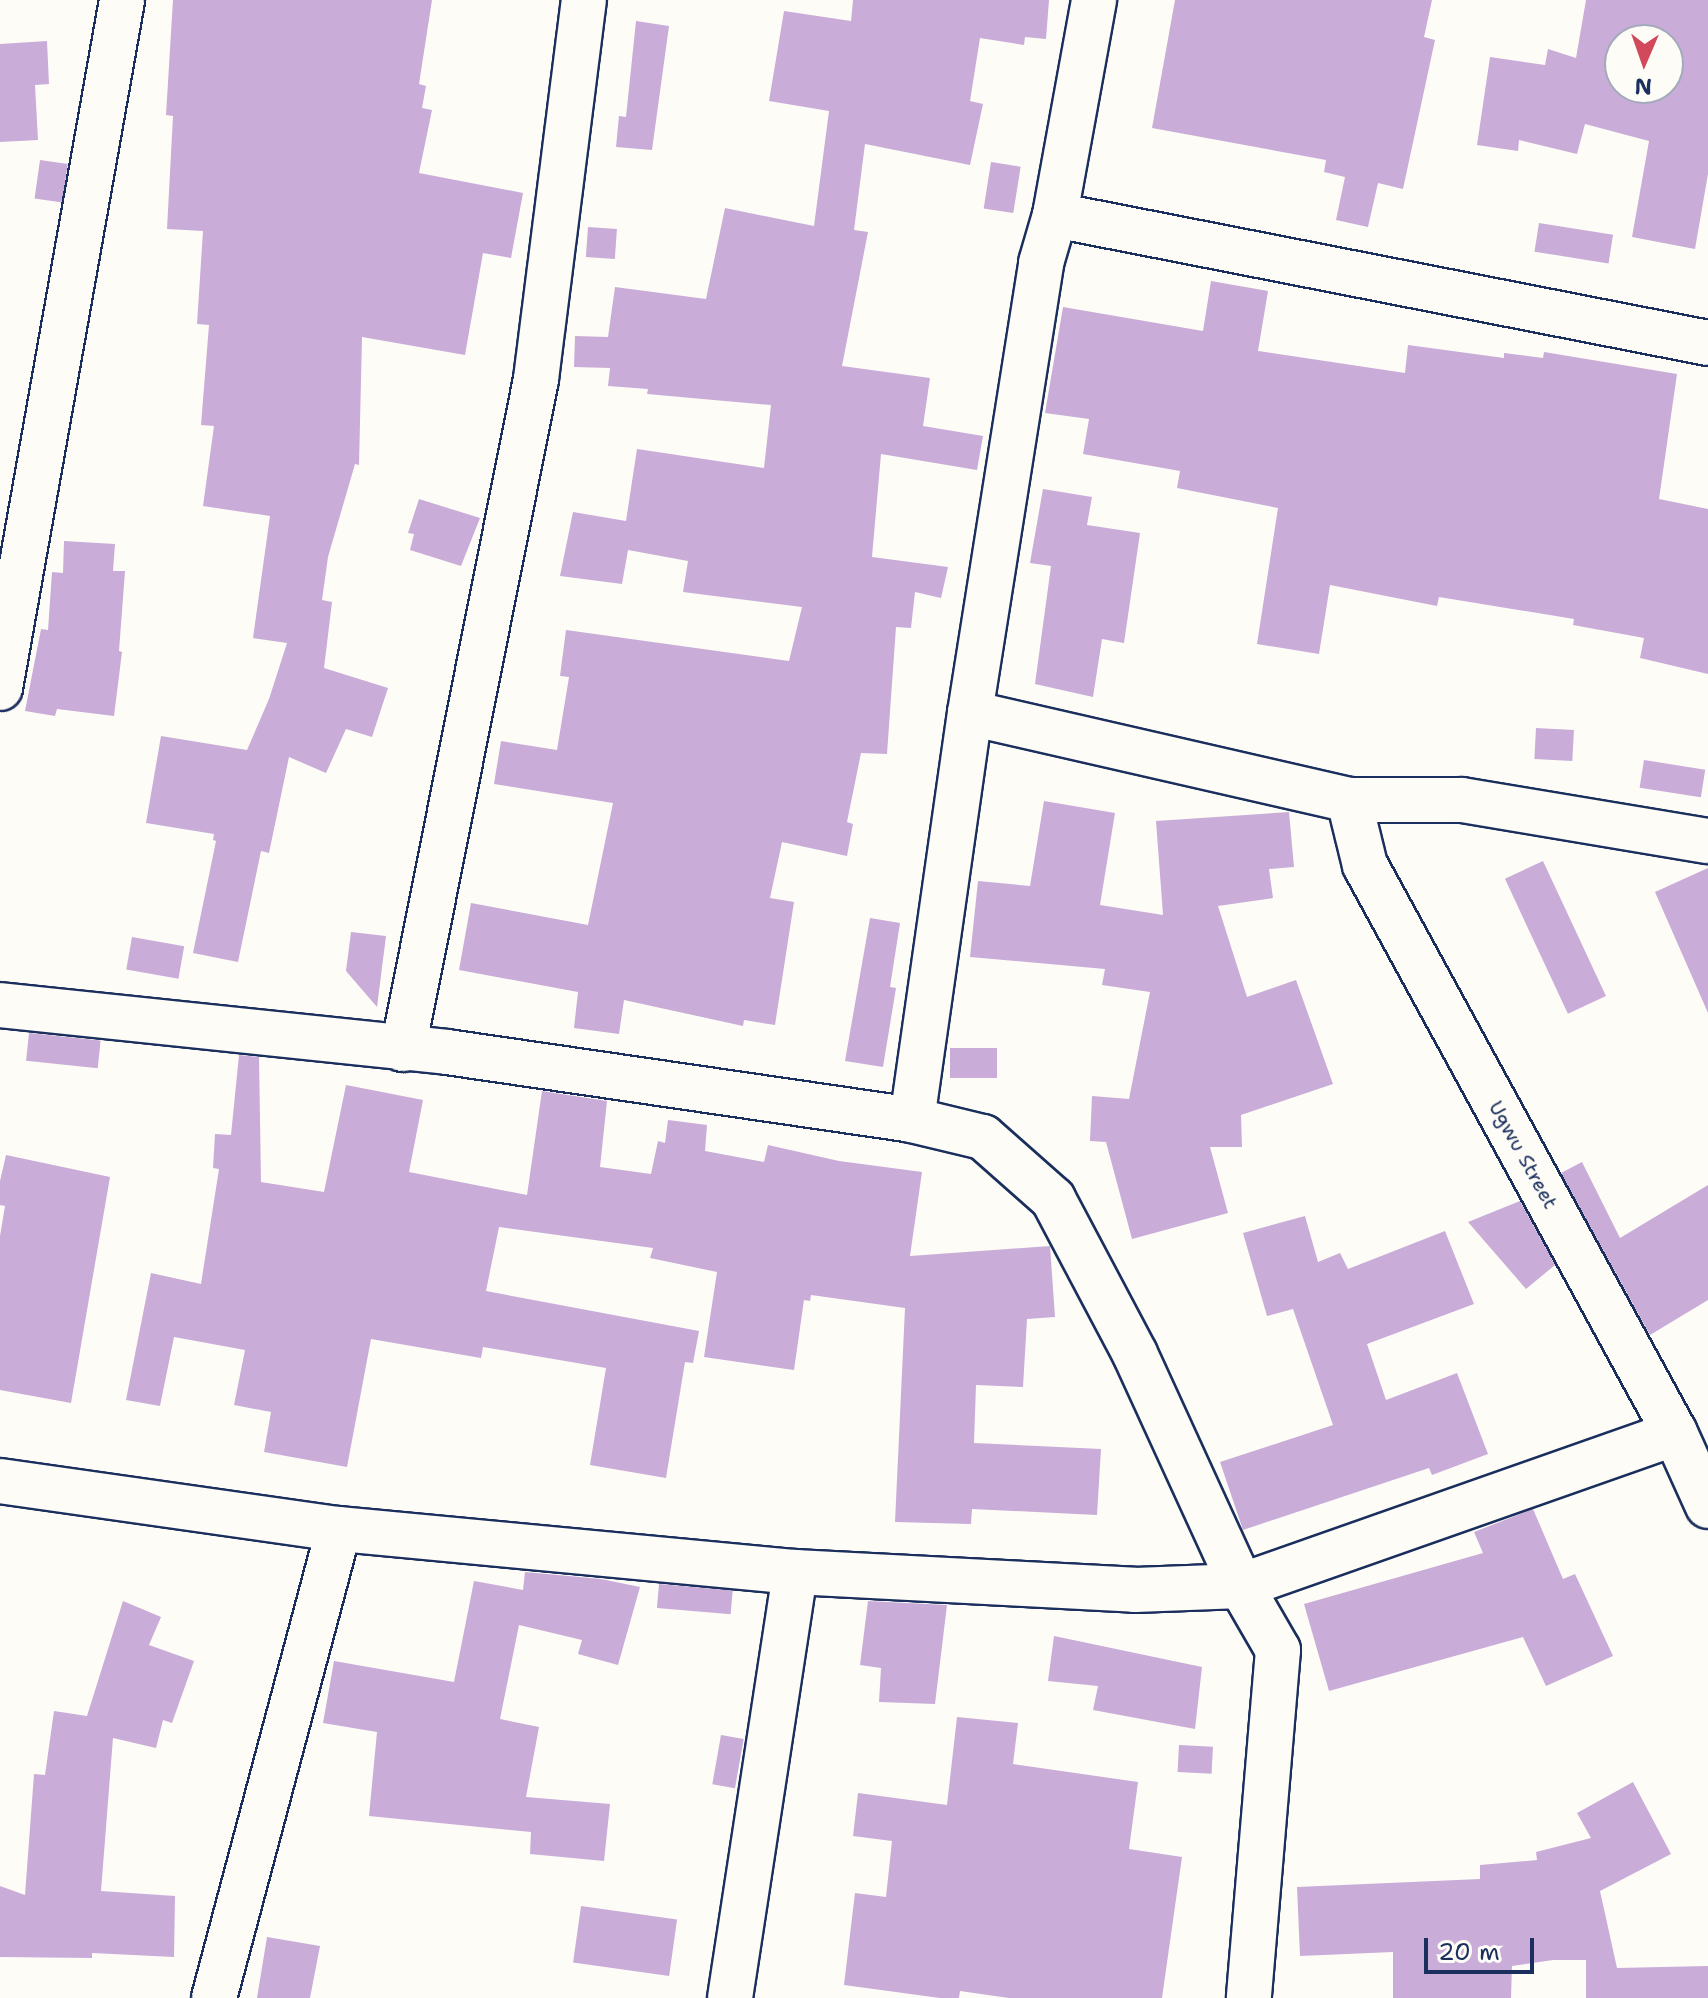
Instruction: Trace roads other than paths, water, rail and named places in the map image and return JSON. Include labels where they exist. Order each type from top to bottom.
[{"type":"street","points":[[0,688],[122,0]]},
{"type":"street","points":[[403,1049],[536,379],[584,0]]},
{"type":"street","points":[[912,1120],[970,713],[1041,263],[1055,215],[1094,0]]},
{"type":"street","points":[[1055,215],[1708,343]]},
{"type":"street","points":[[970,713],[1349,800],[1462,800],[1708,841]]},
{"type":"street","name":"Ugwu Street","points":[[1349,800],[1365,865],[1675,1433],[1708,1506]]},
{"type":"street","points":[[0,1005],[447,1052],[912,1120],[983,1137],[1053,1199],[1135,1354],[1241,1586],[1278,1650],[1249,1998]]},
{"type":"street","points":[[0,1481],[339,1529],[795,1572],[1135,1590],[1241,1586],[1675,1433]]},
{"type":"street","points":[[214,1998],[339,1529]]},
{"type":"street","points":[[730,1998],[795,1572]]}]
